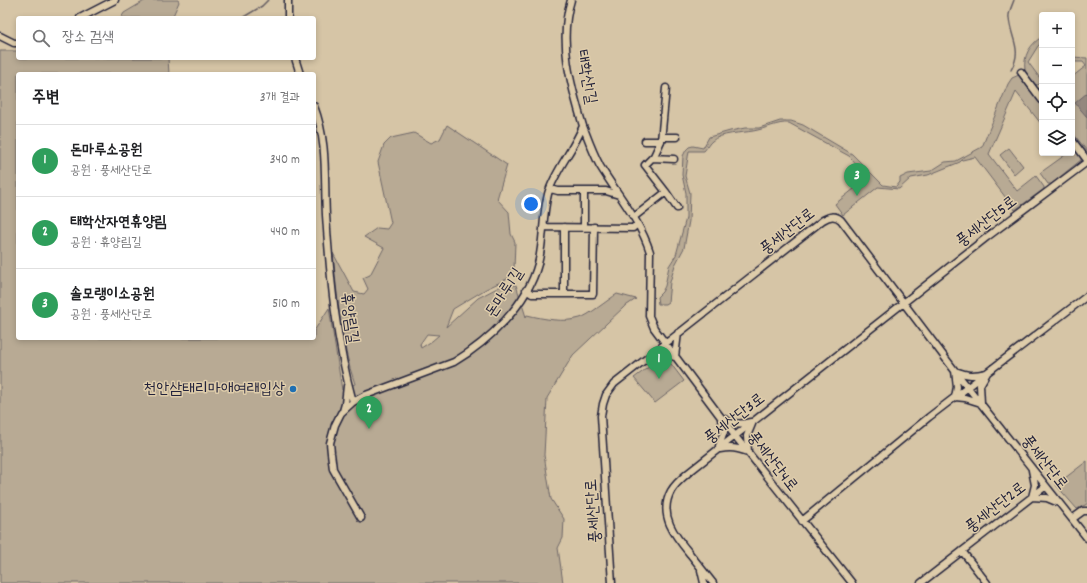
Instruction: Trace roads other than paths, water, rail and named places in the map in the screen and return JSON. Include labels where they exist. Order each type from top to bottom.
[{"type":"street","points":[[84,16],[115,0]]},
{"type":"street","points":[[288,0],[288,16]]},
{"type":"street","name":"태학산1길","points":[[571,0],[567,16],[567,58],[582,123],[599,164],[634,217]]},
{"type":"street","points":[[0,36],[16,43]]},
{"type":"street","points":[[296,60],[299,72]]},
{"type":"street","points":[[1021,72],[1039,96]]},
{"type":"street","points":[[666,88],[662,139],[652,158],[646,165],[677,208]]},
{"type":"street","name":"휴양림길","points":[[316,111],[323,136],[326,215],[332,292],[339,341],[353,402]]},
{"type":"street","name":"돈마루1길","points":[[353,402],[463,358],[482,344],[503,324],[526,290],[537,265],[548,194],[574,144],[582,123]]},
{"type":"street","points":[[645,141],[677,137]]},
{"type":"street","points":[[574,144],[583,139],[590,145]]},
{"type":"street","points":[[1075,144],[1087,161]]},
{"type":"street","points":[[652,158],[674,158]]},
{"type":"street","name":"풍세산단5로","points":[[903,304],[987,237],[1087,161]]},
{"type":"street","points":[[606,191],[608,189],[609,180]]},
{"type":"street","points":[[551,189],[558,191],[606,191],[619,195]]},
{"type":"street","points":[[584,191],[584,227]]},
{"type":"street","points":[[634,217],[666,192]]},
{"type":"street","name":"풍세산단로","points":[[612,583],[601,416],[606,395],[614,384],[652,353],[823,220],[834,216],[841,220],[903,304],[1087,538]]},
{"type":"street","name":"풍세산단4로","points":[[634,217],[650,252],[649,316],[654,328],[735,436],[852,583]]},
{"type":"street","points":[[544,227],[633,228],[638,224]]},
{"type":"street","points":[[564,227],[564,294]]},
{"type":"street","points":[[526,290],[532,294],[593,294],[594,227]]},
{"type":"street","points":[[802,521],[928,417],[1087,296]]},
{"type":"street","name":"풍세산단3로","points":[[713,583],[670,528],[666,511],[667,501],[676,483],[903,304]]},
{"type":"street","points":[[652,353],[661,353],[675,357],[678,333]]},
{"type":"street","points":[[955,397],[957,388],[955,371],[968,376],[987,373]]},
{"type":"street","points":[[955,397],[970,399],[981,403],[980,385],[987,373]]},
{"type":"street","points":[[347,377],[347,393],[343,411],[335,425],[330,443],[333,469],[361,518]]},
{"type":"street","points":[[348,384],[353,391],[359,394],[368,395]]},
{"type":"street","points":[[343,411],[353,402]]},
{"type":"street","points":[[721,417],[741,425],[754,421]]},
{"type":"street","points":[[718,449],[724,432],[721,417]]},
{"type":"street","points":[[718,449],[732,447],[748,452],[747,436],[754,421]]},
{"type":"street","points":[[1031,468],[1034,485],[1032,497],[1047,498],[1059,503]]},
{"type":"street","name":"풍세산단2로","points":[[921,583],[1046,486]]},
{"type":"street","points":[[1072,519],[1083,511],[1087,512]]},
{"type":"street","name":"풍세산단2로","points":[[962,551],[987,583]]},
{"type":"street","points":[[700,566],[704,583]]},
{"type":"waterway","points":[[245,16],[262,6],[268,0]]},
{"type":"waterway","points":[[1011,70],[1016,56],[1009,16],[1014,0]]},
{"type":"place","name":"솔모랭이소공원","points":[[857,196]]},
{"type":"place","name":"돈마루소공원","points":[[659,379]]},
{"type":"place","name":"천안삼태리마애여래입상","points":[[293,389]]},
{"type":"place","name":"태학산자연휴양림","points":[[369,429]]}]
